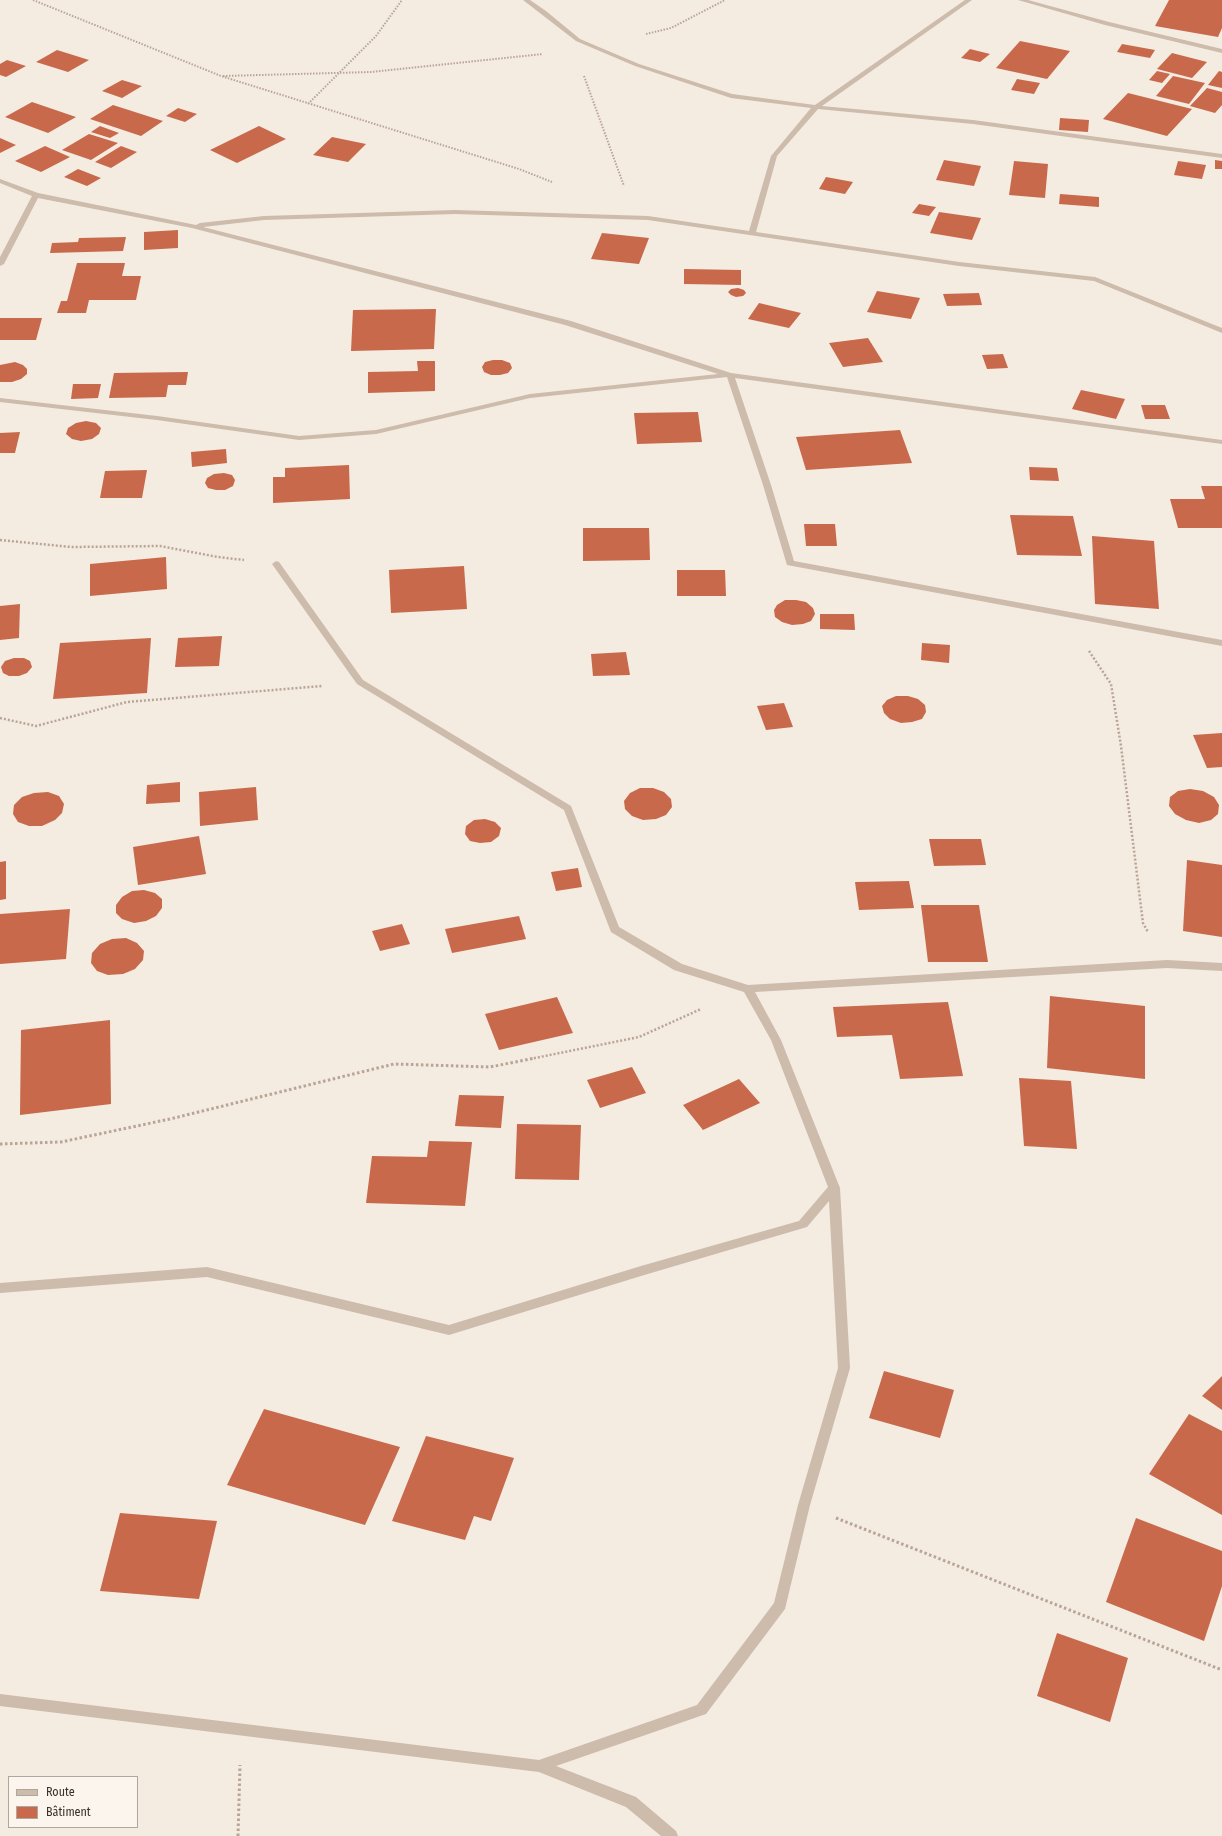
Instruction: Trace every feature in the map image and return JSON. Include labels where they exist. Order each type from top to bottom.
[{"type":"street","points":[[526,0],[544,12],[578,40],[637,65],[731,96],[816,107],[973,122],[1222,156]]},
{"type":"street","points":[[752,233],[774,156],[816,107],[970,0]]},
{"type":"street","points":[[1021,0],[1107,24],[1222,51]]},
{"type":"street","points":[[0,181],[36,195],[192,226],[568,323],[730,375],[1222,442]]},
{"type":"street","points":[[0,264],[36,195]]},
{"type":"street","points":[[192,226],[264,218],[455,212],[648,218],[959,264],[1095,279],[1222,331]]},
{"type":"street","points":[[0,400],[149,417],[299,438],[376,432],[530,396],[730,375]]},
{"type":"street","points":[[730,375],[767,485],[790,563],[1222,643]]},
{"type":"street","points":[[276,564],[360,682],[568,808],[615,929],[678,967],[748,989],[1167,964],[1222,967]]},
{"type":"street","points":[[539,1766],[701,1710],[780,1605],[804,1506],[844,1368],[834,1188],[776,1040],[748,989]]},
{"type":"street","points":[[0,1288],[207,1272],[449,1330],[633,1273],[803,1224],[834,1188]]},
{"type":"street","points":[[0,1700],[241,1728],[539,1766],[631,1802],[671,1836]]},
{"type":"path","points":[[33,0],[221,76],[519,169],[554,183]]},
{"type":"path","points":[[308,104],[376,36],[402,0]]},
{"type":"path","points":[[595,47],[671,28],[725,0]]},
{"type":"path","points":[[578,40],[584,76],[624,185],[620,191]]},
{"type":"path","points":[[221,76],[371,72],[579,50]]},
{"type":"path","points":[[0,540],[71,547],[160,546],[218,557],[276,564]]},
{"type":"path","points":[[1065,614],[1110,684],[1121,746],[1143,923],[1167,964]]},
{"type":"path","points":[[0,718],[36,726],[127,702],[360,682]]},
{"type":"path","points":[[0,1144],[61,1142],[170,1119],[394,1064],[490,1067],[639,1037],[748,989]]},
{"type":"path","points":[[804,1506],[1222,1670]]},
{"type":"path","points":[[238,1836],[241,1728]]},
{"type":"building","points":[[1169,0],[1222,0],[1222,28],[1218,37],[1155,26]]},
{"type":"building","points":[[1020,41],[1070,51],[1047,79],[996,68]]},
{"type":"building","points":[[1122,44],[1155,50],[1150,58],[1117,52]]},
{"type":"building","points":[[970,49],[990,54],[980,62],[961,58]]},
{"type":"building","points":[[57,50],[89,60],[68,72],[36,62]]},
{"type":"building","points":[[1172,53],[1207,62],[1192,78],[1157,69]]},
{"type":"building","points":[[7,60],[26,66],[6,77],[0,75],[0,64]]},
{"type":"building","points":[[1157,71],[1170,74],[1162,83],[1149,80]]},
{"type":"building","points":[[1219,71],[1222,72],[1222,88],[1208,85]]},
{"type":"building","points":[[1173,76],[1205,83],[1189,104],[1156,96]]},
{"type":"building","points":[[1017,79],[1040,83],[1034,94],[1011,90]]},
{"type":"building","points":[[122,80],[142,86],[122,98],[102,91]]},
{"type":"building","points":[[1207,88],[1222,92],[1222,105],[1215,113],[1190,106]]},
{"type":"building","points":[[1128,93],[1192,109],[1167,136],[1103,119]]},
{"type":"building","points":[[32,102],[76,117],[48,133],[5,117]]},
{"type":"building","points":[[113,105],[163,121],[141,136],[90,119]]},
{"type":"building","points":[[178,108],[197,114],[185,122],[166,116]]},
{"type":"building","points":[[1060,118],[1089,120],[1088,132],[1059,130]]},
{"type":"building","points":[[100,126],[119,133],[110,138],[91,132]]},
{"type":"building","points":[[259,126],[286,139],[237,163],[210,150]]},
{"type":"building","points":[[89,134],[118,143],[91,160],[62,150]]},
{"type":"building","points":[[332,137],[366,144],[348,162],[313,155]]},
{"type":"building","points":[[0,138],[16,145],[0,153]]},
{"type":"building","points":[[45,146],[70,157],[41,172],[15,161]]},
{"type":"building","points":[[121,146],[137,152],[111,168],[95,162]]},
{"type":"building","points":[[944,160],[981,166],[974,186],[936,180]]},
{"type":"building","points":[[1215,160],[1222,161],[1222,169],[1215,169]]},
{"type":"building","points":[[1014,161],[1048,164],[1045,198],[1009,195]]},
{"type":"building","points":[[1178,161],[1206,165],[1202,179],[1174,175]]},
{"type":"building","points":[[78,169],[101,178],[87,186],[64,177]]},
{"type":"building","points":[[826,177],[853,182],[845,194],[819,189]]},
{"type":"building","points":[[1060,194],[1099,197],[1099,207],[1059,204]]},
{"type":"building","points":[[919,204],[936,207],[929,216],[912,213]]},
{"type":"building","points":[[939,212],[981,218],[972,240],[930,233]]},
{"type":"building","points":[[178,230],[178,248],[144,250],[144,232]]},
{"type":"building","points":[[602,233],[649,238],[639,264],[591,259]]},
{"type":"building","points":[[126,237],[123,251],[50,253],[52,243],[78,242],[79,238]]},
{"type":"building","points":[[77,263],[125,263],[122,276],[141,276],[136,300],[89,300],[86,313],[57,313],[61,301],[67,301]]},
{"type":"building","points":[[684,269],[741,270],[741,285],[684,284]]},
{"type":"building","points":[[738,288],[744,290],[746,293],[743,296],[736,297],[728,292],[731,289]]},
{"type":"building","points":[[877,291],[920,298],[911,319],[867,312]]},
{"type":"building","points":[[979,293],[982,305],[947,306],[943,294]]},
{"type":"building","points":[[759,303],[801,313],[789,328],[748,319]]},
{"type":"building","points":[[436,309],[434,349],[351,351],[353,310]]},
{"type":"building","points":[[0,318],[42,318],[36,340],[0,340]]},
{"type":"building","points":[[868,338],[883,362],[843,367],[829,343]]},
{"type":"building","points":[[1003,354],[1008,368],[987,369],[982,355]]},
{"type":"building","points":[[502,360],[510,363],[512,368],[508,373],[500,375],[491,375],[484,372],[482,367],[485,362]]},
{"type":"building","points":[[417,361],[435,361],[435,391],[368,393],[368,372],[418,371]]},
{"type":"building","points":[[15,362],[23,365],[27,369],[27,374],[21,379],[12,382],[0,382],[0,365]]},
{"type":"building","points":[[188,372],[186,385],[168,385],[166,397],[109,398],[114,373]]},
{"type":"building","points":[[73,384],[101,384],[98,398],[71,399]]},
{"type":"building","points":[[1081,390],[1125,399],[1116,419],[1072,409]]},
{"type":"building","points":[[1141,405],[1165,405],[1170,419],[1145,419]]},
{"type":"building","points":[[698,412],[702,442],[637,444],[634,413]]},
{"type":"building","points":[[86,421],[96,423],[101,428],[99,434],[92,439],[81,441],[72,439],[66,434],[68,428],[76,423]]},
{"type":"building","points":[[900,430],[912,463],[806,470],[796,437]]},
{"type":"building","points":[[20,432],[15,453],[0,453],[0,433]]},
{"type":"building","points":[[226,449],[227,463],[192,467],[191,452]]},
{"type":"building","points":[[349,465],[350,499],[273,503],[273,477],[285,477],[285,468]]},
{"type":"building","points":[[1029,467],[1057,468],[1059,481],[1030,480]]},
{"type":"building","points":[[147,470],[142,498],[100,498],[105,471]]},
{"type":"building","points":[[224,473],[232,475],[235,480],[233,486],[225,490],[208,488],[205,483],[207,478],[214,474]]},
{"type":"building","points":[[1201,486],[1222,486],[1222,528],[1178,528],[1170,499],[1205,499]]},
{"type":"building","points":[[1010,515],[1073,516],[1082,556],[1017,555]]},
{"type":"building","points":[[804,524],[835,524],[837,546],[806,546]]},
{"type":"building","points":[[583,528],[649,528],[650,560],[583,561]]},
{"type":"building","points":[[1092,536],[1154,541],[1159,609],[1095,604]]},
{"type":"building","points":[[166,557],[167,589],[90,596],[90,564]]},
{"type":"building","points":[[464,566],[467,609],[391,613],[389,570]]},
{"type":"building","points":[[677,570],[725,570],[726,596],[677,596]]},
{"type":"building","points":[[785,600],[806,602],[813,608],[815,614],[811,621],[803,624],[792,625],[782,622],[775,617],[774,610],[777,605]]},
{"type":"building","points":[[20,604],[19,638],[0,640],[0,606]]},
{"type":"building","points":[[820,614],[854,614],[855,630],[820,629]]},
{"type":"building","points":[[222,636],[219,666],[175,667],[178,638]]},
{"type":"building","points":[[151,638],[147,693],[53,699],[60,643]]},
{"type":"building","points":[[922,643],[950,645],[949,663],[921,660]]},
{"type":"building","points":[[626,652],[630,675],[593,676],[591,654]]},
{"type":"building","points":[[14,658],[24,658],[30,661],[32,667],[27,673],[19,676],[9,676],[3,673],[1,667],[5,661]]},
{"type":"building","points":[[896,696],[908,696],[918,699],[925,705],[926,712],[922,719],[901,723],[890,719],[884,713],[882,706],[887,700]]},
{"type":"building","points":[[784,703],[793,727],[766,730],[757,706]]},
{"type":"building","points":[[1222,733],[1222,767],[1207,768],[1193,735]]},
{"type":"building","points":[[180,782],[180,802],[146,804],[147,785]]},
{"type":"building","points":[[256,787],[258,820],[200,826],[199,792]]},
{"type":"building","points":[[640,788],[653,788],[664,792],[671,799],[672,807],[666,815],[656,819],[643,820],[632,816],[625,809],[624,801],[630,793]]},
{"type":"building","points":[[1190,789],[1203,791],[1214,797],[1219,805],[1218,814],[1211,820],[1199,823],[1186,820],[1175,814],[1169,806],[1170,797],[1178,791]]},
{"type":"building","points":[[48,792],[59,796],[64,804],[62,813],[55,820],[42,826],[29,826],[18,822],[13,814],[14,805],[22,797],[34,793]]},
{"type":"building","points":[[485,819],[495,822],[501,828],[499,836],[491,842],[480,843],[470,841],[465,834],[466,826],[474,820]]},
{"type":"building","points":[[199,836],[206,874],[138,885],[133,847]]},
{"type":"building","points":[[929,839],[981,839],[986,865],[934,866]]},
{"type":"building","points":[[1187,860],[1222,865],[1222,937],[1183,931]]},
{"type":"building","points":[[6,861],[6,899],[0,900],[0,862]]},
{"type":"building","points":[[578,868],[582,887],[556,891],[551,872]]},
{"type":"building","points":[[909,881],[914,908],[859,910],[855,882]]},
{"type":"building","points":[[144,890],[155,893],[162,899],[162,908],[156,916],[146,921],[134,923],[122,919],[116,913],[116,905],[122,897],[132,891]]},
{"type":"building","points":[[921,905],[979,905],[988,962],[928,962]]},
{"type":"building","points":[[70,909],[66,959],[0,964],[0,914]]},
{"type":"building","points":[[519,916],[526,939],[452,953],[445,929]]},
{"type":"building","points":[[402,924],[410,944],[380,951],[372,931]]},
{"type":"building","points":[[126,938],[137,943],[144,951],[143,960],[135,969],[123,974],[108,975],[97,971],[91,963],[92,953],[100,944],[112,939]]},
{"type":"building","points":[[1050,996],[1145,1006],[1145,1079],[1047,1068]]},
{"type":"building","points":[[557,997],[573,1033],[499,1050],[485,1014]]},
{"type":"building","points":[[948,1002],[963,1076],[900,1079],[892,1035],[837,1037],[833,1007]]},
{"type":"building","points":[[110,1020],[111,1104],[20,1115],[21,1030]]},
{"type":"building","points":[[632,1067],[646,1093],[600,1108],[587,1080]]},
{"type":"building","points":[[1019,1078],[1071,1081],[1077,1149],[1024,1146]]},
{"type":"building","points":[[739,1079],[760,1103],[703,1130],[683,1105]]},
{"type":"building","points":[[459,1095],[504,1096],[501,1128],[455,1126]]},
{"type":"building","points":[[517,1124],[581,1125],[579,1180],[515,1179]]},
{"type":"building","points":[[429,1141],[472,1142],[465,1206],[366,1203],[372,1156],[427,1157]]},
{"type":"building","points":[[884,1371],[954,1390],[940,1438],[869,1418]]},
{"type":"building","points":[[1222,1376],[1222,1410],[1202,1396]]},
{"type":"building","points":[[264,1409],[400,1447],[365,1525],[227,1485]]},
{"type":"building","points":[[1189,1414],[1222,1431],[1222,1515],[1149,1474]]},
{"type":"building","points":[[426,1436],[514,1458],[491,1521],[474,1516],[465,1540],[392,1521]]},
{"type":"building","points":[[120,1513],[217,1521],[199,1599],[100,1591]]},
{"type":"building","points":[[1136,1518],[1222,1551],[1222,1586],[1204,1641],[1106,1602]]},
{"type":"building","points":[[1057,1633],[1128,1658],[1110,1722],[1037,1696]]}]
